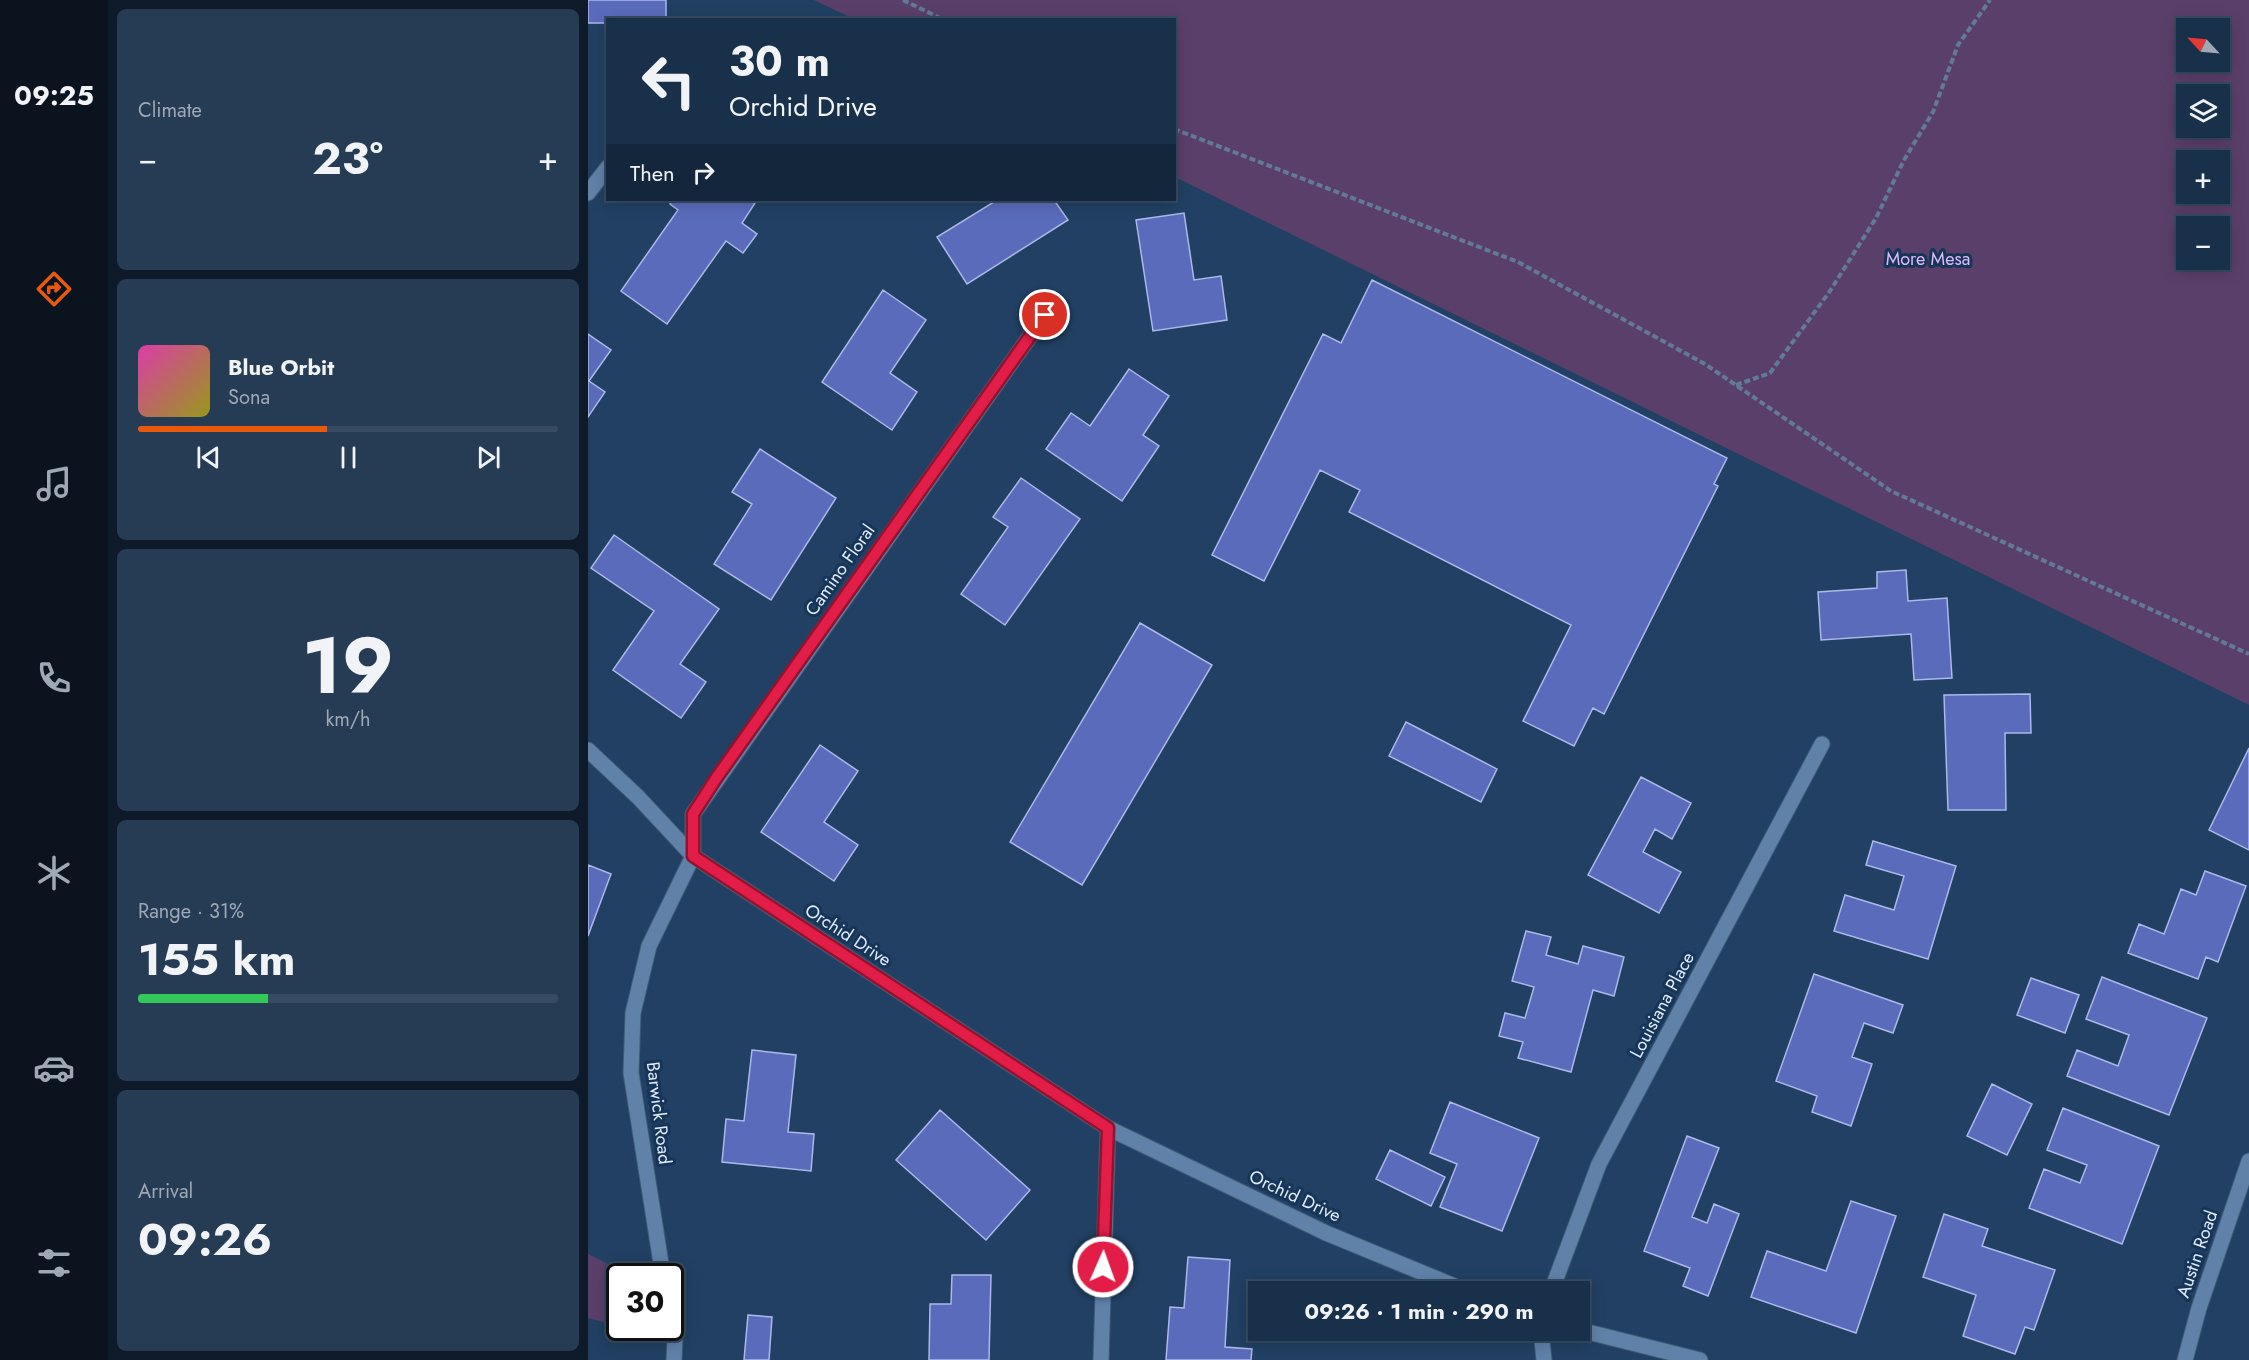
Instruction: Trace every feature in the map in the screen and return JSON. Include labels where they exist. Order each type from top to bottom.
[{"type":"street","points":[[588,193],[606,170]]},
{"type":"street","name":"Camino Floral","points":[[693,856],[693,814],[717,777],[1045,315]]},
{"type":"street","name":"Louisiana Place","points":[[1555,1281],[1599,1164],[1822,744]]},
{"type":"street","name":"Orchid Drive","points":[[588,750],[638,797],[693,856],[1108,1128],[1326,1233],[1442,1281]]},
{"type":"street","name":"Barwick Road","points":[[661,1263],[631,1073],[633,1013],[649,946],[693,856]]},
{"type":"street","points":[[1101,1360],[1108,1128]]},
{"type":"street","name":"Austin Road","points":[[2185,1360],[2199,1308],[2249,1161]]},
{"type":"street","points":[[1590,1332],[1700,1360]]},
{"type":"street","points":[[675,1341],[675,1360]]},
{"type":"street","points":[[1542,1341],[1544,1360]]},
{"type":"path","points":[[903,0],[940,18]]},
{"type":"path","points":[[1736,385],[1770,373],[1830,291],[1876,218],[1904,160],[1933,112],[1958,45],[1990,0]]},
{"type":"path","points":[[1176,130],[1518,262],[1705,364],[1891,491],[2249,654]]},
{"type":"green space","name":"More Mesa","points":[[814,0],[2249,0],[2249,705],[1176,177],[1176,18],[852,18]]},
{"type":"green space","points":[[588,1254],[606,1263],[606,1323],[588,1318]]},
{"type":"building","points":[[588,0],[666,0],[666,18],[606,18],[606,23],[588,23]]},
{"type":"building","points":[[672,201],[756,201],[742,223],[757,234],[743,253],[726,241],[667,324],[621,291],[678,210],[670,204]]},
{"type":"building","points":[[995,201],[1055,201],[1068,220],[967,284],[937,237]]},
{"type":"building","points":[[1184,213],[1194,280],[1221,276],[1227,320],[1153,331],[1136,220]]},
{"type":"building","points":[[1372,280],[1727,458],[1714,484],[1718,486],[1604,714],[1593,708],[1574,746],[1523,721],[1571,625],[1349,512],[1360,490],[1320,470],[1264,581],[1212,555],[1323,334],[1341,343]]},
{"type":"building","points":[[883,290],[926,320],[890,373],[917,392],[892,430],[822,382]]},
{"type":"building","points":[[588,334],[611,350],[589,381],[605,392],[588,417]]},
{"type":"building","points":[[1129,369],[1169,396],[1143,435],[1159,446],[1122,501],[1046,449],[1071,413],[1090,426]]},
{"type":"building","points":[[760,449],[836,498],[771,600],[714,564],[752,504],[732,492]]},
{"type":"building","points":[[1021,478],[1080,519],[1005,625],[961,594],[1008,527],[993,517]]},
{"type":"building","points":[[614,535],[719,609],[680,664],[706,682],[681,718],[613,670],[654,611],[591,568]]},
{"type":"building","points":[[1906,570],[1908,601],[1947,598],[1952,678],[1914,680],[1911,634],[1821,640],[1818,592],[1877,588],[1877,572]]},
{"type":"building","points":[[1140,623],[1212,665],[1082,885],[1010,842]]},
{"type":"building","points":[[2030,694],[2031,733],[2005,733],[2006,810],[1948,810],[1944,695]]},
{"type":"building","points":[[1406,722],[1497,769],[1481,802],[1389,756]]},
{"type":"building","points":[[820,745],[858,771],[824,822],[858,845],[834,881],[761,832]]},
{"type":"building","points":[[2249,748],[2249,850],[2209,830]]},
{"type":"building","points":[[1641,777],[1691,803],[1672,839],[1655,829],[1643,852],[1681,872],[1659,913],[1588,875]]},
{"type":"building","points":[[1873,841],[1956,866],[1928,959],[1834,931],[1845,895],[1894,910],[1904,876],[1866,865]]},
{"type":"building","points":[[588,865],[611,874],[588,936]]},
{"type":"building","points":[[2205,871],[2246,886],[2218,962],[2206,957],[2198,979],[2128,953],[2139,924],[2164,934],[2181,889],[2196,895]]},
{"type":"building","points":[[1526,931],[1551,937],[1546,955],[1578,964],[1583,946],[1624,957],[1614,996],[1593,990],[1571,1072],[1518,1058],[1523,1042],[1499,1036],[1505,1013],[1525,1018],[1534,987],[1512,981]]},
{"type":"building","points":[[1814,974],[1903,1005],[1893,1033],[1864,1023],[1852,1057],[1872,1064],[1851,1126],[1812,1112],[1817,1096],[1776,1081]]},
{"type":"building","points":[[2102,977],[2207,1018],[2169,1115],[2067,1076],[2077,1050],[2118,1066],[2129,1035],[2086,1019]]},
{"type":"building","points":[[2031,978],[2079,995],[2065,1033],[2017,1015]]},
{"type":"building","points":[[752,1050],[796,1055],[788,1132],[814,1134],[811,1171],[722,1162],[726,1119],[744,1121]]},
{"type":"building","points":[[1992,1084],[2032,1104],[2007,1155],[1967,1136]]},
{"type":"building","points":[[1450,1102],[1539,1138],[1502,1231],[1440,1207],[1457,1164],[1430,1153]]},
{"type":"building","points":[[2063,1108],[2159,1146],[2122,1244],[2029,1208],[2044,1169],[2080,1183],[2087,1165],[2047,1150]]},
{"type":"building","points":[[940,1110],[1030,1190],[986,1240],[896,1160]]},
{"type":"building","points":[[1687,1136],[1719,1148],[1692,1217],[1707,1223],[1714,1204],[1739,1214],[1708,1296],[1683,1286],[1690,1268],[1644,1251]]},
{"type":"building","points":[[1390,1150],[1445,1177],[1431,1206],[1376,1179]]},
{"type":"building","points":[[1851,1201],[1896,1216],[1856,1333],[1751,1297],[1767,1251],[1826,1271]]},
{"type":"building","points":[[1944,1214],[1988,1229],[1982,1246],[2055,1270],[2034,1330],[2025,1327],[2015,1354],[1963,1336],[1976,1295],[1923,1277]]},
{"type":"building","points":[[1188,1257],[1230,1260],[1225,1347],[1252,1349],[1251,1360],[1166,1360],[1170,1307],[1184,1308]]},
{"type":"building","points":[[952,1275],[991,1275],[989,1360],[929,1360],[930,1304],[951,1304]]},
{"type":"building","points":[[748,1315],[772,1317],[769,1360],[744,1360]]},
{"type":"route","points":[[1045,315],[717,777],[693,814],[693,856],[1108,1128],[1103,1267]]}]
